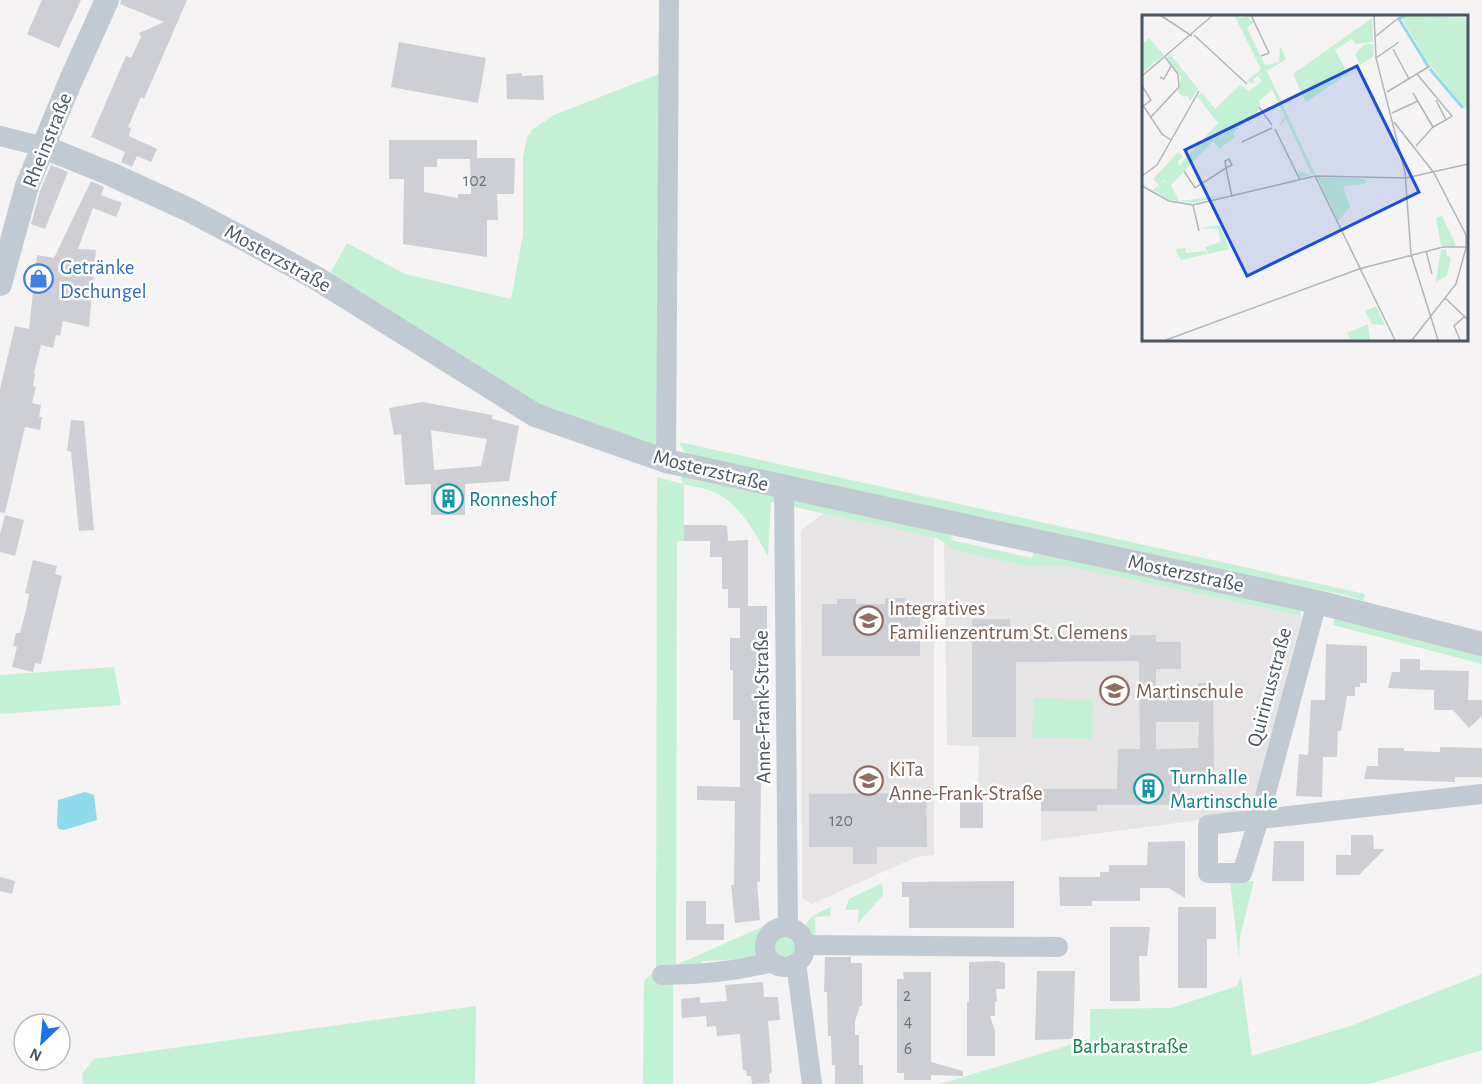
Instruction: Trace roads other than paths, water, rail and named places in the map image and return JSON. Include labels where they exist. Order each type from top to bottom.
[{"type":"street","name":"Rheinstraße","points":[[0,284],[27,186],[107,0]]},
{"type":"street","points":[[666,461],[669,0]]},
{"type":"street","name":"Mosterzstraße","points":[[0,136],[44,147],[187,208],[316,278],[535,416],[666,461],[1317,602],[1482,644]]},
{"type":"street","name":"Anne-Frank-Straße","points":[[784,488],[788,927]]},
{"type":"street","name":"Quirinusstraße","points":[[1317,602],[1259,819],[1482,794]]},
{"type":"street","points":[[772,962],[765,951],[766,938],[776,929],[788,927],[800,933],[812,1084]]},
{"type":"street","points":[[662,975],[682,975],[757,966],[772,962],[783,966],[800,954],[1058,947]]},
{"type":"water","points":[[85,792],[94,795],[97,820],[64,830],[59,829],[57,825],[58,800]]},
{"type":"place","name":"Getränke Dschungel","points":[[39,279]]},
{"type":"place","name":"Ronneshof","points":[[448,499]]},
{"type":"place","name":"Integratives Familienzentrum St. Clemens","points":[[868,620]]},
{"type":"place","name":"Martinschule","points":[[1115,691]]},
{"type":"place","name":"KiTa Anne-Frank-Straße","points":[[868,781]]},
{"type":"place","name":"Turnhalle Martinschule","points":[[1149,789]]},
{"type":"park label","name":"Barbarastraße","points":[[1130,1046]]}]
